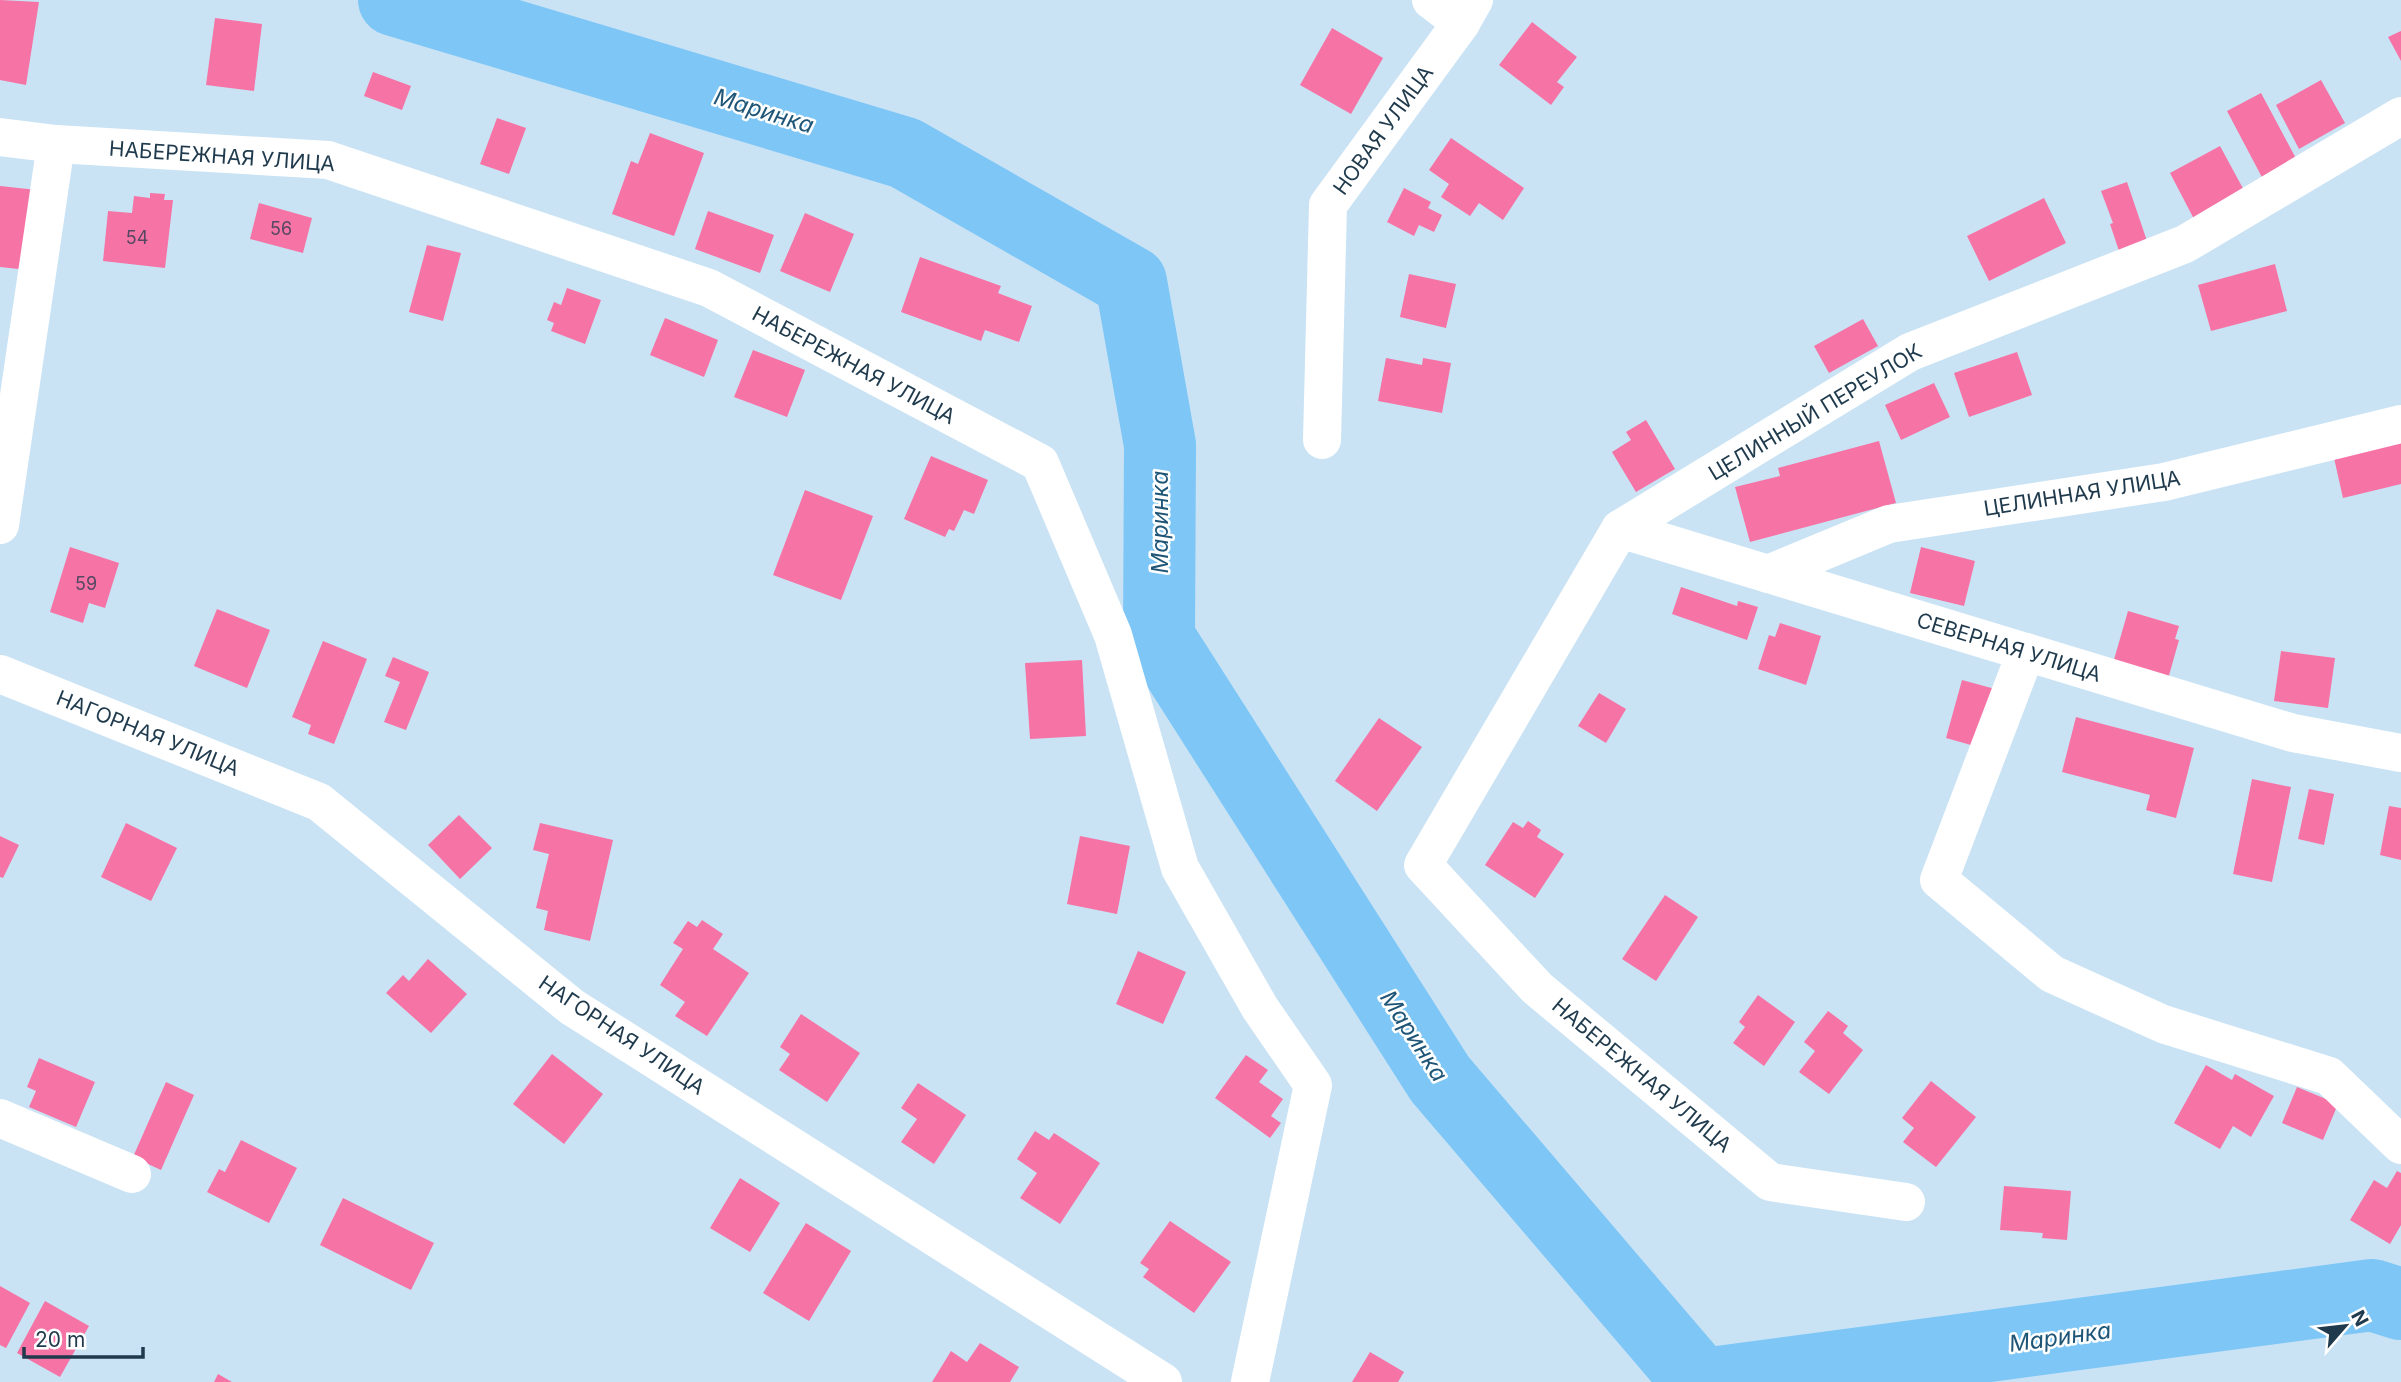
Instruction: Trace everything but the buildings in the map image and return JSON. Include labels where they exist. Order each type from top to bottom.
[{"type":"street","points":[[1431,0],[1468,12]]},
{"type":"street","name":"НОВАЯ УЛИЦА","points":[[1322,440],[1328,205],[1468,12]]},
{"type":"street","name":"ЦЕЛИННЫЙ ПЕРЕУЛОК","points":[[1423,865],[1620,529],[1910,352],[2185,244],[2401,116]]},
{"type":"street","name":"НАБЕРЕЖНАЯ УЛИЦА","points":[[0,137],[56,144],[328,160],[709,288],[1040,463],[1114,635],[1180,868],[1260,1008],[1313,1085],[1250,1382]]},
{"type":"street","points":[[0,525],[56,144]]},
{"type":"street","name":"ЦЕЛИННАЯ УЛИЦА","points":[[1768,574],[1889,524],[2164,482],[2401,424]]},
{"type":"street","name":"СЕВЕРНАЯ УЛИЦА","points":[[1620,529],[2293,733],[2401,753]]},
{"type":"street","points":[[2026,652],[1939,880],[2052,974],[2163,1024],[2329,1076],[2401,1145]]},
{"type":"street","name":"НАГОРНАЯ УЛИЦА","points":[[0,674],[319,802],[572,1007],[1163,1382]]},
{"type":"street","name":"НАБЕРЕЖНАЯ УЛИЦА","points":[[1423,865],[1537,989],[1770,1182],[1906,1202]]},
{"type":"street","points":[[0,1118],[132,1174]]},
{"type":"waterway","name":"Маринка","points":[[394,0],[905,153],[1131,282],[1160,445],[1159,638],[1440,1079],[1699,1382]]},
{"type":"waterway","name":"Маринка","points":[[1719,1382],[2372,1295],[2401,1304]]}]
